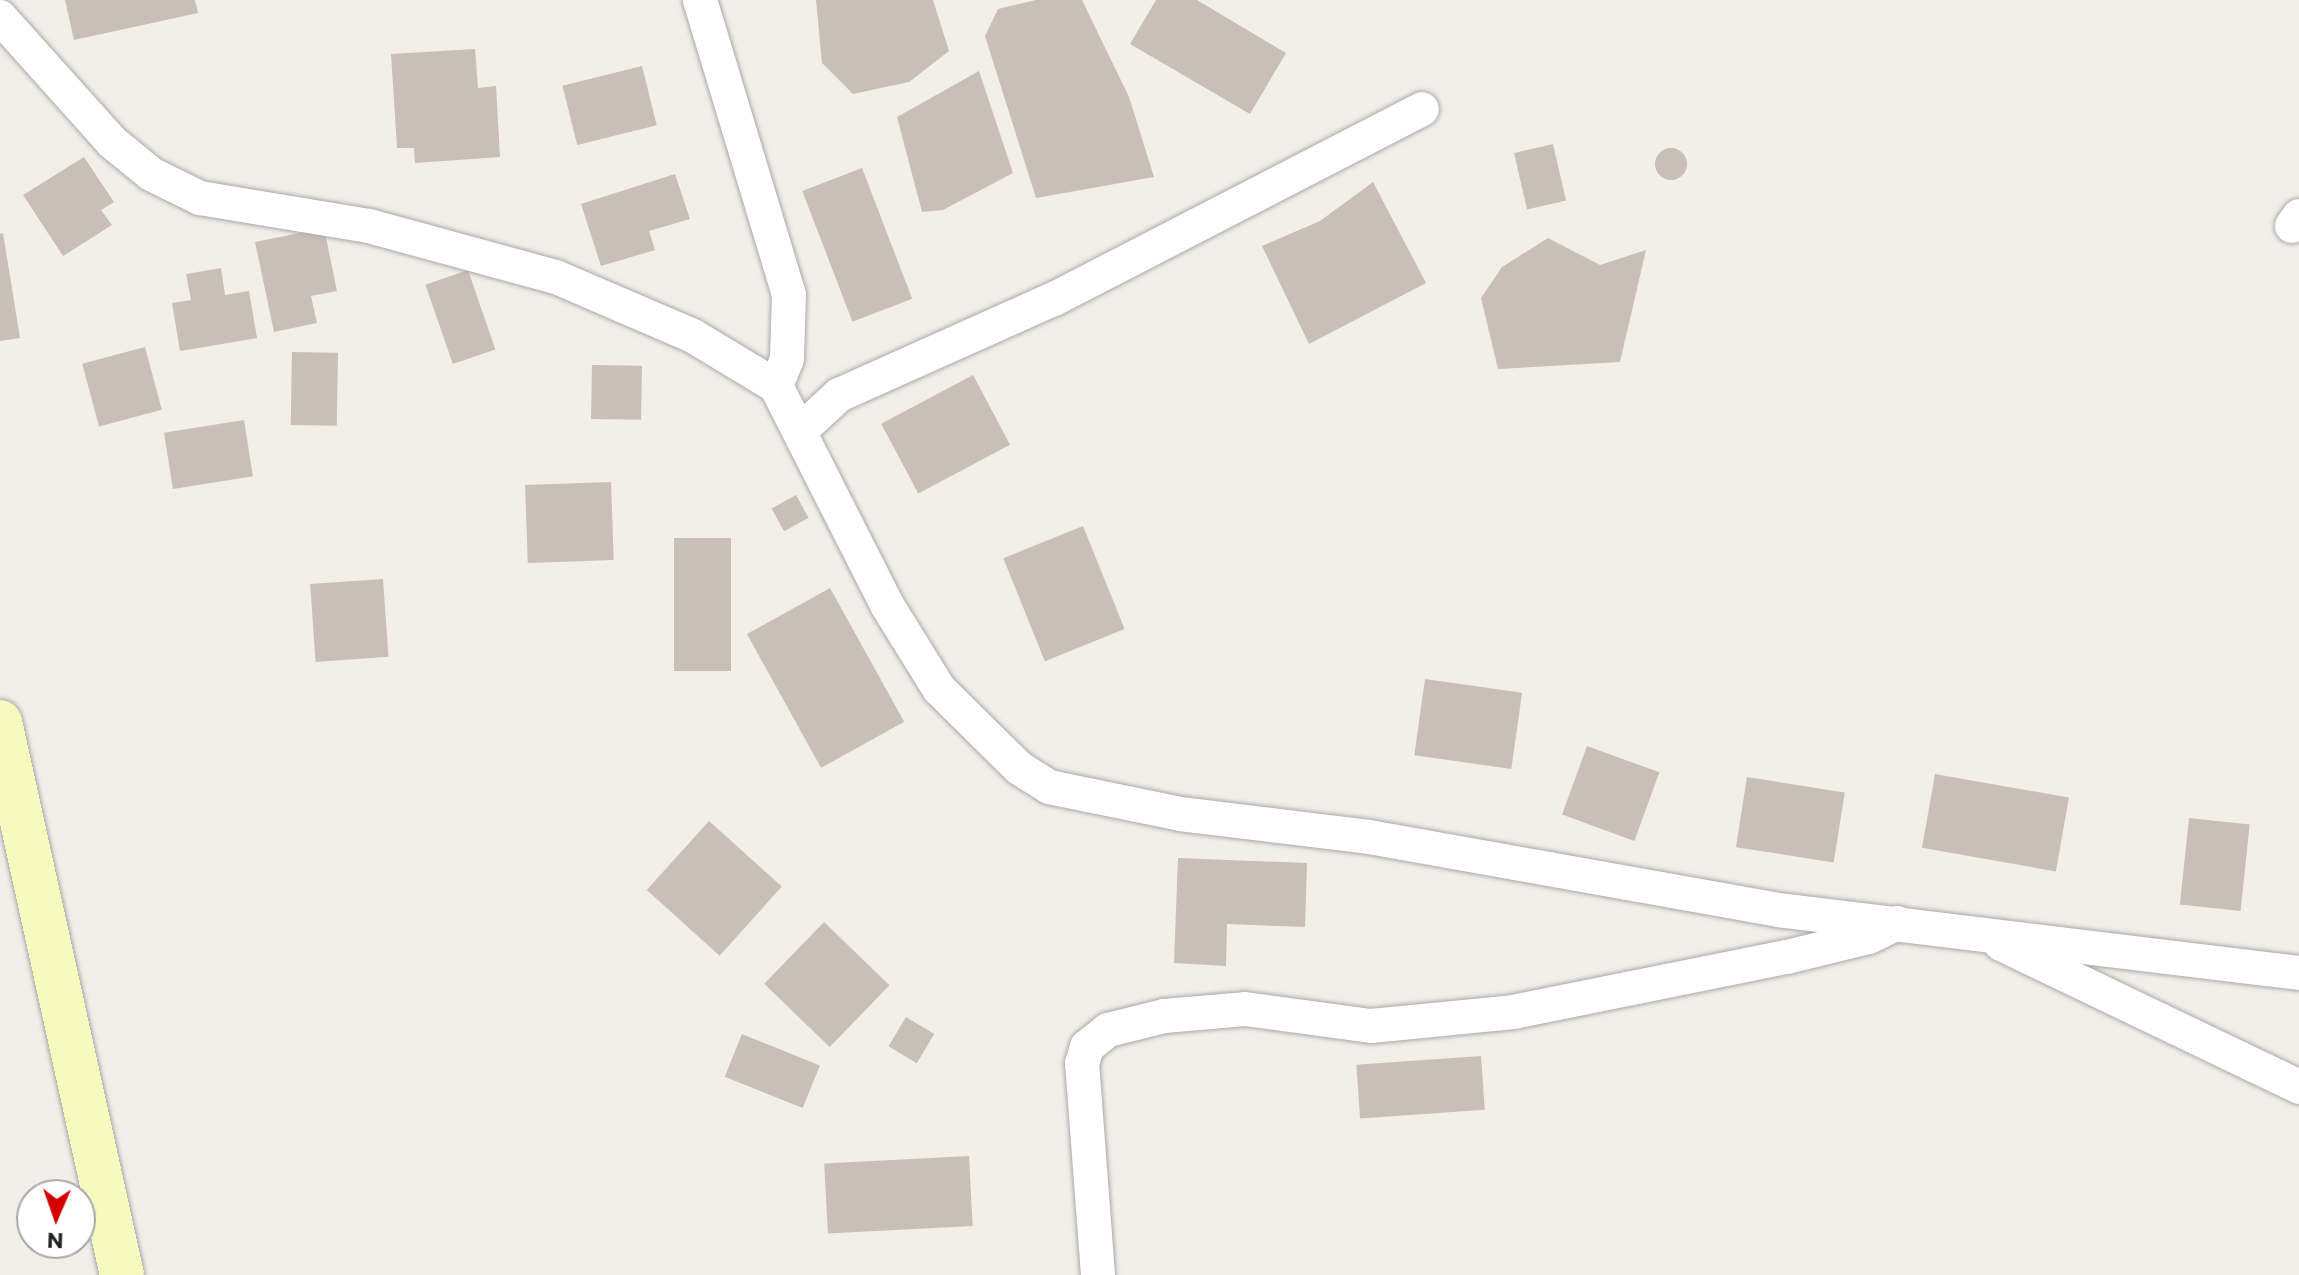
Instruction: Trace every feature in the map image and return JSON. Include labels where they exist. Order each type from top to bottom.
[{"type":"street","points":[[700,0],[789,294],[787,359],[776,386]]},
{"type":"street","points":[[0,17],[112,142],[151,174],[200,198],[369,226],[556,277],[693,336],[776,386],[887,605],[939,689],[1019,768],[1049,787],[1180,814],[1369,837],[1778,910],[1902,921],[2299,973]]},
{"type":"street","points":[[800,431],[839,395],[1054,299],[1422,109]]},
{"type":"street","points":[[0,722],[30,839],[122,1275]]},
{"type":"street","points":[[1098,1275],[1082,1064],[1087,1047],[1108,1030],[1164,1016],[1245,1009],[1371,1026],[1513,1012],[1787,957],[1869,937],[1902,921]]},
{"type":"street","points":[[1972,931],[2299,1087]]},
{"type":"building","points":[[65,0],[195,0],[198,13],[74,40]]},
{"type":"building","points":[[816,0],[933,0],[949,51],[909,82],[853,94],[822,63]]},
{"type":"building","points":[[1036,0],[1082,0],[1129,97],[1154,177],[1036,198],[985,36],[998,9]]},
{"type":"building","points":[[1156,0],[1197,0],[1286,53],[1250,114],[1130,44]]},
{"type":"building","points":[[475,49],[478,88],[496,86],[500,157],[415,163],[414,148],[397,148],[391,54]]},
{"type":"building","points":[[642,66],[657,125],[577,145],[562,86]]},
{"type":"building","points":[[979,71],[1013,173],[943,210],[922,212],[897,117]]},
{"type":"building","points":[[1553,144],[1566,201],[1527,210],[1514,153]]},
{"type":"building","points":[[1671,148],[1682,153],[1687,164],[1682,175],[1671,180],[1660,175],[1655,164],[1660,153]]},
{"type":"building","points":[[84,157],[114,202],[101,210],[112,225],[63,256],[23,195]]},
{"type":"building","points":[[862,168],[912,299],[852,322],[802,191]]},
{"type":"building","points":[[675,174],[690,219],[649,231],[655,250],[601,266],[581,204]]},
{"type":"building","points":[[1373,182],[1426,283],[1309,344],[1262,246],[1320,221]]},
{"type":"building","points":[[324,228],[337,291],[311,296],[317,323],[274,332],[255,242]]},
{"type":"building","points":[[3,233],[20,338],[0,341],[0,234]]},
{"type":"building","points":[[1548,238],[1600,265],[1646,250],[1620,362],[1498,369],[1481,298],[1502,267]]},
{"type":"building","points":[[221,268],[225,295],[249,291],[257,338],[180,351],[172,303],[191,300],[186,274]]},
{"type":"building","points":[[468,270],[495,349],[453,364],[425,285]]},
{"type":"building","points":[[145,347],[162,410],[99,427],[82,364]]},
{"type":"building","points":[[292,352],[338,353],[337,426],[291,425]]},
{"type":"building","points":[[592,365],[642,366],[641,420],[591,419]]},
{"type":"building","points":[[973,375],[1010,445],[918,494],[881,424]]},
{"type":"building","points":[[244,420],[253,476],[173,489],[164,433]]},
{"type":"building","points":[[611,482],[614,560],[528,563],[525,485]]},
{"type":"building","points":[[796,495],[809,518],[784,531],[772,509]]},
{"type":"building","points":[[1083,526],[1125,629],[1045,661],[1003,558]]},
{"type":"building","points":[[674,538],[731,538],[731,671],[674,671]]},
{"type":"building","points":[[383,579],[388,657],[316,662],[310,584]]},
{"type":"building","points":[[830,588],[904,722],[821,768],[747,634]]},
{"type":"building","points":[[1425,679],[1522,693],[1511,769],[1414,755]]},
{"type":"building","points":[[1587,746],[1659,772],[1634,841],[1562,815]]},
{"type":"building","points":[[1935,774],[2069,798],[2056,871],[1922,848]]},
{"type":"building","points":[[1747,777],[1845,792],[1834,863],[1736,847]]},
{"type":"building","points":[[2189,818],[2250,824],[2241,911],[2180,905]]},
{"type":"building","points":[[709,821],[782,887],[720,956],[647,890]]},
{"type":"building","points":[[1178,858],[1307,863],[1305,927],[1227,924],[1226,966],[1174,963]]},
{"type":"building","points":[[824,922],[889,985],[830,1047],[764,984]]},
{"type":"building","points":[[906,1017],[934,1034],[917,1063],[888,1046]]},
{"type":"building","points":[[742,1034],[820,1065],[803,1108],[725,1077]]},
{"type":"building","points":[[1481,1056],[1485,1110],[1360,1119],[1356,1065]]},
{"type":"building","points":[[969,1156],[973,1226],[828,1233],[824,1164]]}]
